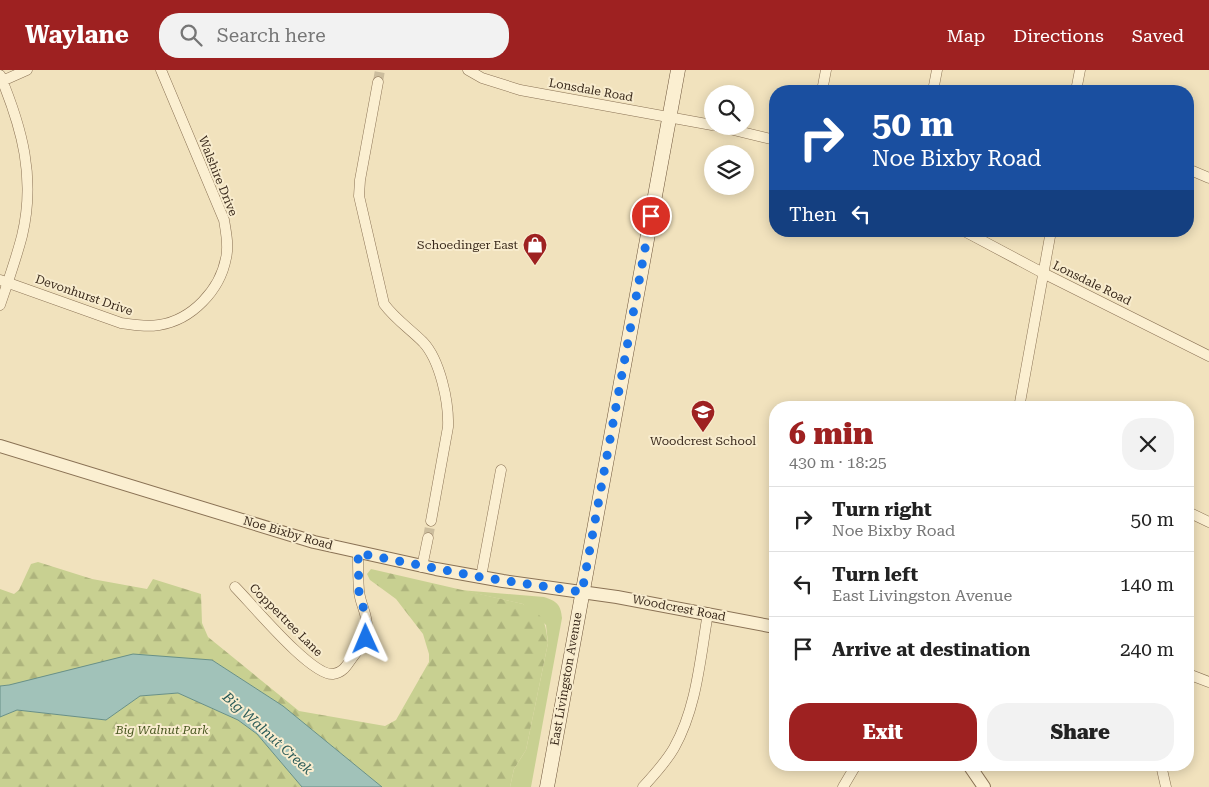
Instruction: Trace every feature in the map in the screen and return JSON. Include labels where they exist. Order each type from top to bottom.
[{"type":"main road","name":"East Livingston Avenue","points":[[547,787],[678,70]]},
{"type":"street","points":[[0,305],[4,282],[22,234],[28,183],[27,163],[22,139],[16,116],[1,79],[27,70]]},
{"type":"street","name":"Walshire Drive","points":[[162,70],[224,220],[227,258],[212,293]]},
{"type":"street","name":"Lonsdale Road","points":[[468,70],[482,78],[520,90],[704,125]]},
{"type":"street","points":[[823,85],[826,70]]},
{"type":"street","points":[[934,85],[937,70]]},
{"type":"street","points":[[1077,85],[1080,70]]},
{"type":"street","points":[[378,82],[360,180],[359,196],[384,304],[432,352],[439,369],[449,417],[431,522]]},
{"type":"street","points":[[754,135],[769,139]]},
{"type":"street","points":[[1194,172],[1209,178]]},
{"type":"street","name":"Lonsdale Road","points":[[975,237],[1209,356]]},
{"type":"street","points":[[1019,401],[1050,237]]},
{"type":"street","name":"Devonhurst Drive","points":[[4,282],[121,323],[139,326],[173,322],[188,314],[212,293]]},
{"type":"street","name":"Noe Bixby Road","points":[[0,446],[314,542],[422,567],[582,592]]},
{"type":"street","points":[[480,577],[501,470]]},
{"type":"street","points":[[1194,515],[1209,522]]},
{"type":"street","points":[[422,567],[428,538]]},
{"type":"street","name":"Coppertree Lane","points":[[235,587],[310,664],[326,674],[336,674],[346,668],[366,639],[368,630],[359,592],[358,553]]},
{"type":"street","name":"Woodcrest Road","points":[[582,592],[769,626]]},
{"type":"street","points":[[643,787],[660,769],[673,749],[689,714],[708,614]]},
{"type":"street","points":[[1194,676],[1209,682]]},
{"type":"street","points":[[843,787],[852,771]]},
{"type":"street","points":[[973,771],[984,787]]},
{"type":"street","points":[[1162,771],[1166,787]]},
{"type":"green space","points":[[38,562],[92,579],[147,589],[153,579],[201,594],[202,623],[208,637],[299,711],[385,726],[396,720],[429,662],[429,654],[423,634],[396,599],[370,580],[367,574],[371,569],[523,604],[542,619],[546,628],[548,643],[526,750],[514,769],[510,787],[382,787],[283,706],[212,660],[0,686],[0,589],[14,594],[19,590],[31,564]]},
{"type":"green space","points":[[460,590],[544,597],[559,606],[562,618],[531,787],[510,787],[514,769],[526,750],[548,643],[546,625],[523,604]]},
{"type":"green space","name":"Big Walnut Park","points":[[178,693],[238,720],[257,734],[302,787],[0,787],[0,717],[17,710],[106,720],[140,696]]},
{"type":"water","name":"Big Walnut Creek","points":[[133,654],[212,660],[283,706],[382,787],[302,787],[257,734],[238,720],[178,693],[140,696],[106,720],[17,710],[0,717],[0,686]]},
{"type":"tunnel","points":[[378,82],[380,70]]},
{"type":"tunnel","points":[[428,538],[431,521]]},
{"type":"place","name":"Schoedinger East","points":[[535,266]]},
{"type":"place","name":"Woodcrest School","points":[[703,433]]},
{"type":"route","points":[[366,639],[368,630],[359,592],[358,553],[480,577],[582,592],[651,216]]}]
